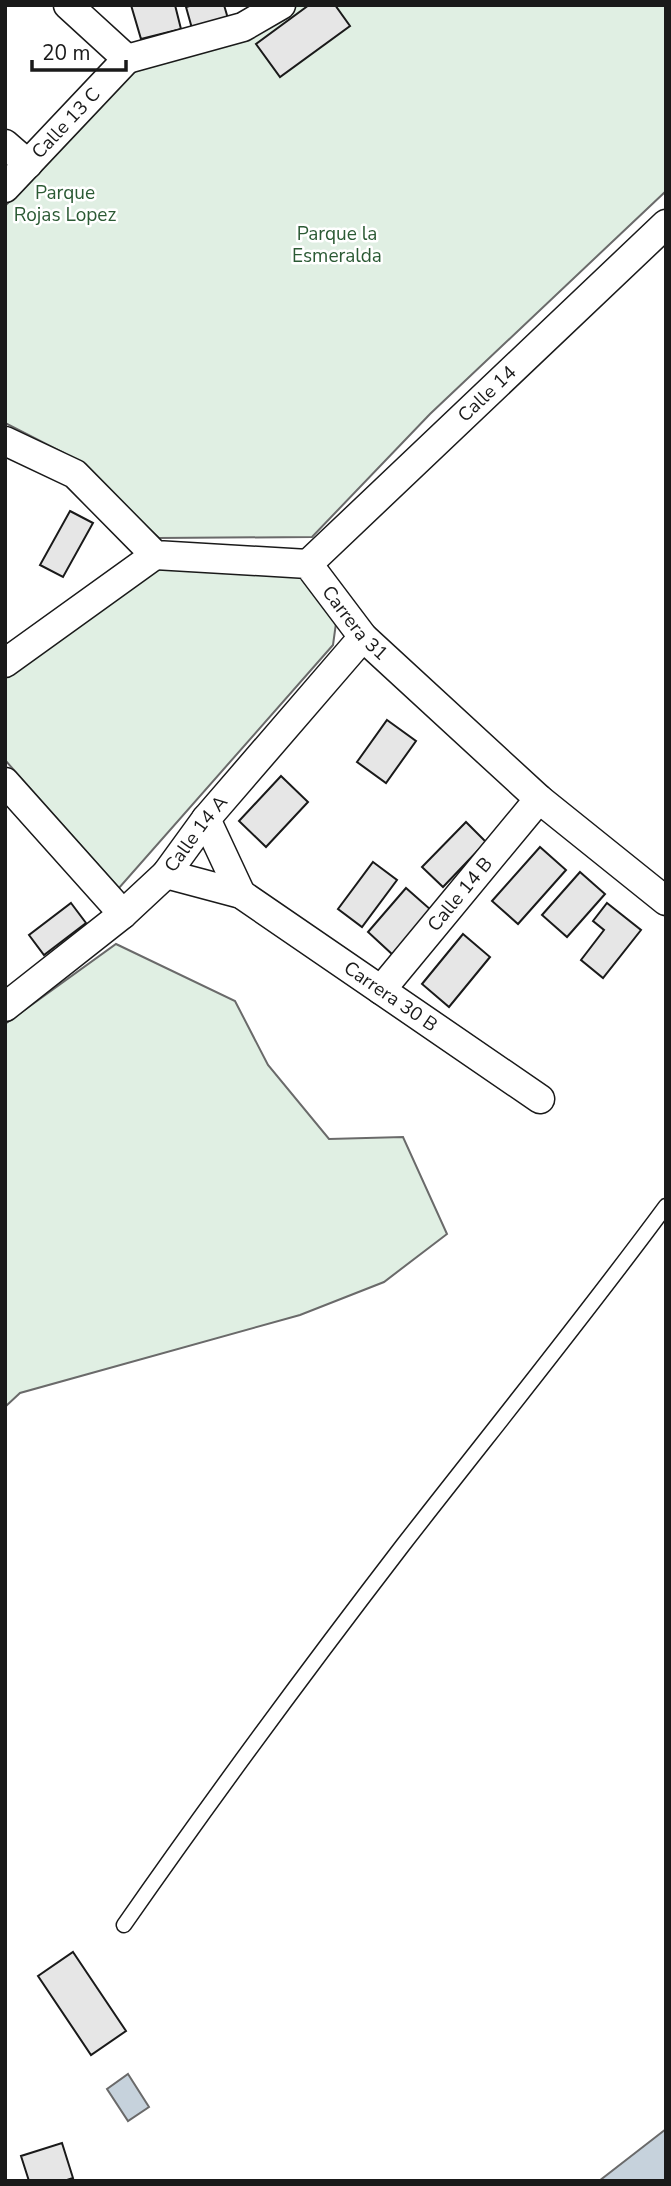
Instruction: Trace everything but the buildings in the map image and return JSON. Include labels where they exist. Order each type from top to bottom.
[{"type":"street","points":[[68,5],[127,59],[243,27],[281,5]]},
{"type":"street","name":"Calle 13 C","points":[[5,188],[127,59]]},
{"type":"street","points":[[5,144],[28,164]]},
{"type":"street","name":"Calle 14","points":[[308,564],[666,224]]},
{"type":"street","points":[[5,441],[75,474],[155,555]]},
{"type":"street","points":[[5,663],[155,555],[308,564]]},
{"type":"street","name":"Carrera 31","points":[[308,564],[363,637],[538,799],[666,901]]},
{"type":"street","name":"Calle 14 A","points":[[5,1007],[123,914],[166,874],[206,819],[363,637]]},
{"type":"street","points":[[5,782],[123,914]]},
{"type":"street","name":"Calle 14 B","points":[[382,990],[538,799]]},
{"type":"street","points":[[206,819],[241,894]]},
{"type":"street","name":"Carrera 30 B","points":[[166,874],[241,894],[540,1099]]},
{"type":"lane","points":[[124,1925],[247,1752],[666,1206]]},
{"type":"green space","name":"Parque la Esmeralda","points":[[291,5],[666,5],[666,191],[430,414],[312,537],[159,538],[64,453],[5,423],[5,206],[135,70]]},
{"type":"green space","points":[[162,562],[290,563],[337,616],[333,645],[119,888],[5,760],[5,671]]},
{"type":"green space","points":[[116,944],[235,1001],[268,1065],[329,1139],[403,1137],[447,1234],[384,1282],[300,1315],[20,1393],[5,1407],[5,1024]]},
{"type":"shaded area","points":[[128,2074],[149,2107],[128,2121],[107,2089]]},
{"type":"shaded area","points":[[666,2129],[666,2181],[599,2181]]},
{"type":"park label","name":"Parque Rojas Lopez","points":[[65,204]]}]
